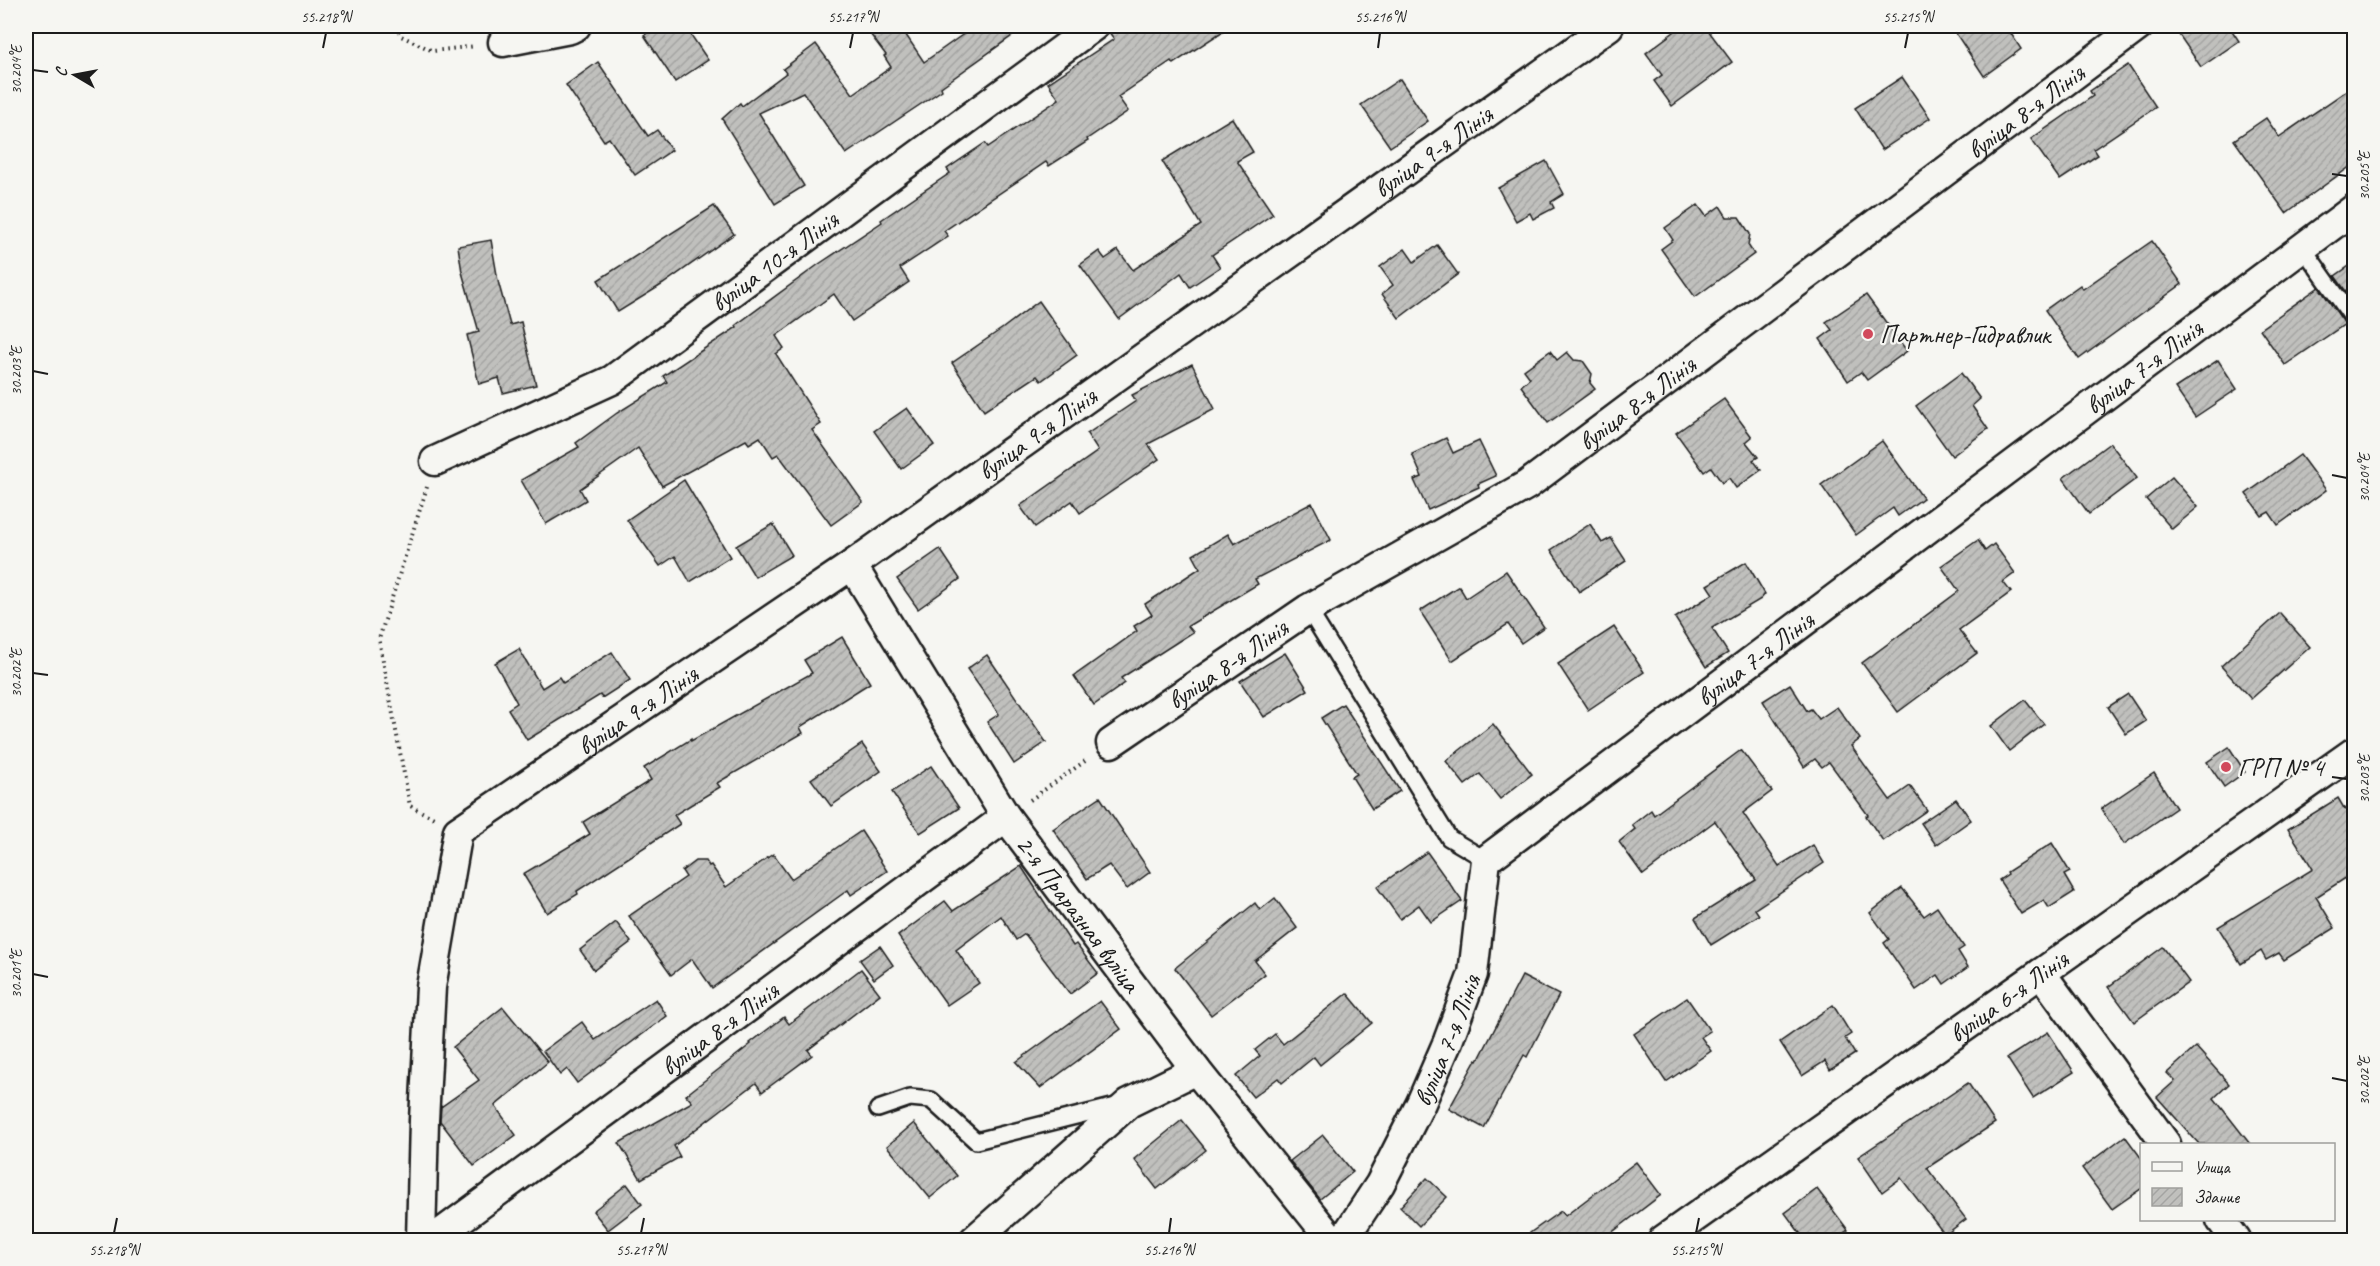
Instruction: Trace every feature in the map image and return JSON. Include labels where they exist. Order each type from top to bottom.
[{"type":"street","points":[[503,42],[576,26]]},
{"type":"street","name":"вуліца 10-я Лінія","points":[[435,461],[612,380],[1094,26]]},
{"type":"street","name":"вуліца 9-я Лінія","points":[[458,831],[852,565],[1609,26]]},
{"type":"street","name":"вуліца 8-я Лінія","points":[[1111,743],[1308,609],[1527,485],[2139,26]]},
{"type":"street","name":"вуліца 7-я Лінія","points":[[1343,1240],[1380,1184],[1421,1103],[1448,1041],[1473,974],[1486,860],[2355,210]]},
{"type":"street","name":"2-я Праразная вуліца","points":[[852,565],[1006,817],[1196,1070],[1332,1240]]},
{"type":"street","name":"вуліца 6-я Лінія","points":[[1663,1240],[2355,752]]},
{"type":"street","name":"вуліца 8-я Лінія","points":[[432,1240],[1006,817]]},
{"type":"street","points":[[420,1240],[431,987],[458,831]]},
{"type":"street","points":[[2041,973],[2165,1143]]},
{"type":"street","points":[[974,1240],[1129,1103],[1196,1070]]},
{"type":"street","points":[[2222,1221],[2236,1240]]},
{"type":"lane","points":[[2303,248],[2355,320]]},
{"type":"lane","points":[[1308,609],[1449,838],[1486,860]]},
{"type":"lane","points":[[878,1109],[910,1098],[931,1100],[976,1141],[1129,1103]]},
{"type":"path","points":[[396,26],[401,36],[433,51],[503,42]]},
{"type":"path","points":[[435,461],[379,639],[410,806],[458,831]]},
{"type":"path","points":[[1006,817],[1111,743]]},
{"type":"building","points":[[659,26],[685,26],[708,60],[675,82],[644,35]]},
{"type":"building","points":[[864,26],[900,26],[924,62],[975,26],[1026,26],[941,87],[942,90],[846,154],[803,92],[759,113],[804,186],[775,204],[722,119],[740,103],[742,106],[786,73],[783,69],[816,44],[853,94],[891,67],[884,56],[886,55]]},
{"type":"building","points":[[1110,26],[1231,26],[1173,64],[1171,61],[1118,97],[1128,111],[1087,139],[1088,141],[1049,166],[1046,162],[944,231],[948,236],[900,268],[909,282],[852,321],[834,294],[776,336],[784,348],[776,354],[821,424],[812,430],[863,502],[831,525],[778,454],[773,457],[760,437],[749,444],[746,440],[662,486],[638,448],[580,489],[586,500],[546,524],[521,480],[579,447],[576,443],[617,413],[667,382],[663,376],[737,327],[736,325],[819,264],[950,173],[947,169],[985,143],[988,147],[1059,99],[1048,83],[1114,39],[1109,32]]},
{"type":"building","points":[[1682,26],[1705,26],[1732,62],[1672,106],[1654,81],[1662,75],[1646,53]]},
{"type":"building","points":[[1951,26],[2006,26],[2021,49],[1984,76]]},
{"type":"building","points":[[2173,26],[2229,26],[2239,41],[2201,67]]},
{"type":"building","points":[[598,62],[648,136],[657,130],[672,150],[635,175],[609,138],[604,141],[566,85]]},
{"type":"building","points":[[2128,65],[2156,107],[2094,149],[2098,155],[2060,180],[2031,139],[2093,96],[2090,91]]},
{"type":"building","points":[[1902,77],[1930,118],[1882,150],[1855,108]]},
{"type":"building","points":[[1400,79],[1428,121],[1390,147],[1361,105]]},
{"type":"building","points":[[2355,85],[2355,163],[2286,213],[2234,140],[2266,118],[2279,137]]},
{"type":"building","points":[[1232,118],[1253,152],[1237,161],[1273,214],[1212,255],[1220,267],[1190,287],[1181,273],[1119,319],[1080,265],[1099,251],[1105,259],[1118,250],[1133,270],[1201,225],[1162,161]]},
{"type":"building","points":[[1546,161],[1564,194],[1551,202],[1554,208],[1533,219],[1530,213],[1516,221],[1498,188]]},
{"type":"building","points":[[1698,205],[1706,216],[1720,206],[1727,217],[1739,217],[1750,234],[1748,245],[1754,254],[1695,297],[1661,249],[1673,240],[1665,228]]},
{"type":"building","points":[[714,206],[734,234],[663,284],[618,312],[598,280]]},
{"type":"building","points":[[491,240],[498,281],[510,325],[521,322],[536,385],[503,393],[499,378],[479,384],[467,335],[479,332],[462,272],[458,246]]},
{"type":"building","points":[[2152,241],[2182,284],[2079,359],[2045,310],[2080,285],[2083,289]]},
{"type":"building","points":[[1437,245],[1458,274],[1399,318],[1382,294],[1393,285],[1380,267],[1405,249],[1414,262]]},
{"type":"building","points":[[2355,262],[2355,304],[2335,276]]},
{"type":"building","points":[[2319,287],[2345,324],[2285,365],[2260,329]]},
{"type":"building","points":[[1866,295],[1907,351],[1867,380],[1861,372],[1848,381],[1820,339],[1832,330],[1826,322]]},
{"type":"building","points":[[1039,301],[1077,355],[1041,381],[1037,376],[984,411],[952,363]]},
{"type":"building","points":[[1550,351],[1557,360],[1567,352],[1574,360],[1583,361],[1592,374],[1590,383],[1595,389],[1548,423],[1521,386],[1530,378],[1524,370]]},
{"type":"building","points":[[2218,360],[2237,389],[2195,417],[2175,388]]},
{"type":"building","points":[[1192,364],[1215,409],[1148,444],[1159,459],[1080,513],[1072,501],[1035,527],[1020,506],[1098,451],[1087,434],[1136,401],[1132,395]]},
{"type":"building","points":[[1961,373],[1980,399],[1972,406],[1988,429],[1952,456],[1916,406]]},
{"type":"building","points":[[1724,399],[1752,437],[1746,442],[1758,457],[1753,460],[1761,470],[1736,488],[1729,478],[1722,483],[1711,467],[1704,472],[1676,433]]},
{"type":"building","points":[[907,408],[934,445],[901,469],[874,431]]},
{"type":"building","points":[[1446,438],[1453,453],[1479,441],[1496,476],[1478,484],[1479,487],[1428,510],[1414,480],[1422,477],[1412,454]]},
{"type":"building","points":[[1882,441],[1923,498],[1898,516],[1893,508],[1856,535],[1821,485]]},
{"type":"building","points":[[2110,443],[2137,478],[2089,514],[2063,478]]},
{"type":"building","points":[[2300,455],[2326,490],[2278,525],[2269,512],[2262,516],[2246,494]]},
{"type":"building","points":[[2172,477],[2198,507],[2172,529],[2146,499]]},
{"type":"building","points":[[684,480],[730,557],[690,582],[675,556],[660,566],[627,520]]},
{"type":"building","points":[[1312,503],[1331,540],[1255,579],[1258,584],[1188,626],[1193,632],[1121,678],[1125,683],[1094,705],[1074,676],[1137,631],[1134,626],[1152,615],[1145,604],[1200,568],[1193,555],[1228,534],[1234,544]]},
{"type":"building","points":[[773,524],[792,555],[755,577],[736,546]]},
{"type":"building","points":[[1590,524],[1602,543],[1611,538],[1626,561],[1579,592],[1551,550]]},
{"type":"building","points":[[1978,540],[1985,551],[1994,544],[2015,573],[2003,582],[2011,592],[1959,630],[1977,653],[1898,712],[1862,663],[1959,591],[1941,566]]},
{"type":"building","points":[[940,549],[960,579],[918,609],[897,579]]},
{"type":"building","points":[[1746,562],[1765,594],[1761,599],[1712,628],[1728,653],[1706,667],[1675,618],[1713,594],[1707,585]]},
{"type":"building","points":[[1506,571],[1544,627],[1521,643],[1508,624],[1452,661],[1420,611],[1459,586],[1466,598]]},
{"type":"building","points":[[2280,613],[2310,647],[2251,699],[2221,666]]},
{"type":"building","points":[[1614,627],[1644,672],[1588,710],[1558,664]]},
{"type":"building","points":[[842,637],[870,683],[800,727],[803,733],[717,783],[720,787],[674,815],[680,824],[547,913],[523,874],[590,834],[583,822],[651,780],[644,768],[691,739],[691,741],[812,673],[804,660]]},
{"type":"building","points":[[519,649],[542,688],[559,677],[563,683],[612,652],[630,680],[602,698],[600,695],[527,740],[508,709],[517,703],[495,663]]},
{"type":"building","points":[[1285,653],[1308,690],[1264,717],[1240,681]]},
{"type":"building","points":[[987,655],[1046,742],[1014,764],[987,722],[999,714],[967,669]]},
{"type":"building","points":[[1790,684],[1807,711],[1811,709],[1819,719],[1837,707],[1860,739],[1851,746],[1890,800],[1910,786],[1927,810],[1883,841],[1866,816],[1868,815],[1829,762],[1822,767],[1815,759],[1804,767],[1763,701]]},
{"type":"building","points":[[2128,694],[2146,721],[2126,734],[2108,707]]},
{"type":"building","points":[[2025,700],[2044,724],[2009,751],[1991,726]]},
{"type":"building","points":[[1343,704],[1400,791],[1372,809],[1352,777],[1357,774],[1321,718]]},
{"type":"building","points":[[1493,724],[1532,774],[1500,799],[1480,774],[1465,785],[1446,761]]},
{"type":"building","points":[[862,744],[881,771],[831,806],[811,779]]},
{"type":"building","name":"ГРП № 4","points":[[2229,747],[2245,772],[2224,787],[2207,762]]},
{"type":"building","points":[[1741,750],[1772,791],[1743,813],[1779,866],[1813,845],[1824,863],[1755,909],[1759,915],[1711,945],[1695,918],[1756,880],[1715,821],[1643,875],[1619,842],[1635,829],[1632,825],[1651,810],[1654,815]]},
{"type":"building","points":[[931,766],[959,808],[920,833],[892,792]]},
{"type":"building","points":[[2154,773],[2176,808],[2124,844],[2101,809]]},
{"type":"building","points":[[1100,797],[1150,872],[1127,889],[1109,865],[1087,879],[1053,829]]},
{"type":"building","points":[[2338,798],[2345,810],[2355,804],[2355,872],[2316,897],[2335,928],[2284,960],[2279,953],[2266,960],[2261,951],[2241,964],[2218,927],[2313,869],[2288,829]]},
{"type":"building","points":[[1956,799],[1971,820],[1936,845],[1921,823]]},
{"type":"building","points":[[861,831],[887,871],[851,895],[848,890],[712,988],[692,959],[671,975],[629,916],[686,877],[682,871],[695,861],[706,861],[709,866],[711,865],[726,887],[773,854],[791,879]]},
{"type":"building","points":[[2052,843],[2070,872],[2064,875],[2074,892],[2049,908],[2044,900],[2021,914],[1999,880],[2008,874],[2007,872]]},
{"type":"building","points":[[1427,852],[1462,901],[1431,922],[1419,905],[1400,919],[1377,887]]},
{"type":"building","points":[[1021,866],[1073,946],[1076,944],[1098,973],[1070,994],[1025,934],[1016,940],[1001,916],[956,950],[979,983],[947,1005],[898,936],[945,901],[953,911]]},
{"type":"building","points":[[1902,888],[1924,916],[1937,907],[1964,947],[1958,951],[1968,967],[1944,984],[1938,975],[1916,990],[1884,943],[1889,939],[1870,913]]},
{"type":"building","points":[[1275,898],[1297,928],[1255,961],[1265,974],[1211,1015],[1175,968],[1255,903],[1260,910]]},
{"type":"building","points":[[616,922],[631,942],[594,970],[580,950]]},
{"type":"building","points":[[880,946],[893,965],[874,979],[860,960]]},
{"type":"building","points":[[2163,947],[2189,982],[2134,1022],[2108,987]]},
{"type":"building","points":[[861,969],[880,994],[808,1050],[812,1055],[762,1092],[756,1083],[674,1146],[680,1157],[641,1179],[619,1143],[692,1102],[686,1095],[750,1043],[784,1017],[789,1024]]},
{"type":"building","points":[[1522,976],[1559,995],[1527,1057],[1524,1055],[1484,1128],[1449,1109],[1476,1060],[1478,1061]]},
{"type":"building","points":[[1347,993],[1372,1023],[1320,1065],[1314,1057],[1282,1083],[1278,1078],[1253,1097],[1236,1076],[1260,1056],[1255,1050],[1275,1034],[1283,1044]]},
{"type":"building","points":[[1687,998],[1710,1031],[1701,1037],[1711,1051],[1666,1082],[1634,1034]]},
{"type":"building","points":[[656,999],[667,1016],[577,1083],[567,1069],[560,1075],[543,1051],[582,1022],[595,1040]]},
{"type":"building","points":[[1100,1001],[1121,1029],[1040,1088],[1016,1062]]},
{"type":"building","points":[[1833,1005],[1851,1034],[1845,1038],[1855,1054],[1830,1070],[1825,1061],[1802,1076],[1780,1042]]},
{"type":"building","points":[[503,1007],[548,1062],[495,1106],[516,1135],[474,1166],[440,1121],[441,1107],[479,1080],[453,1047]]},
{"type":"building","points":[[2048,1032],[2074,1072],[2033,1098],[2007,1058]]},
{"type":"building","points":[[2196,1047],[2229,1084],[2214,1098],[2249,1143],[2198,1143],[2157,1097],[2175,1081],[2167,1073]]},
{"type":"building","points":[[1968,1083],[1995,1123],[1927,1168],[1966,1219],[1945,1235],[1901,1178],[1882,1192],[1858,1157]]},
{"type":"building","points":[[1182,1120],[1206,1150],[1157,1189],[1134,1159]]},
{"type":"building","points":[[914,1123],[957,1176],[930,1198],[887,1146]]},
{"type":"building","points":[[1323,1135],[1353,1172],[1320,1199],[1290,1161]]},
{"type":"building","points":[[2125,1136],[2140,1156],[2140,1189],[2112,1209],[2082,1168]]},
{"type":"building","points":[[1636,1162],[1661,1195],[1602,1240],[1520,1240],[1561,1211],[1565,1216]]},
{"type":"building","points":[[1427,1178],[1447,1197],[1419,1226],[1400,1207]]},
{"type":"building","points":[[627,1184],[642,1204],[608,1230],[593,1211]]},
{"type":"building","points":[[1817,1189],[1848,1230],[1833,1240],[1805,1240],[1785,1213]]},
{"type":"place","name":"Партнер-Гидравлик","points":[[1868,334]]},
{"type":"place","name":"ГРП № 4","points":[[2226,767]]}]
